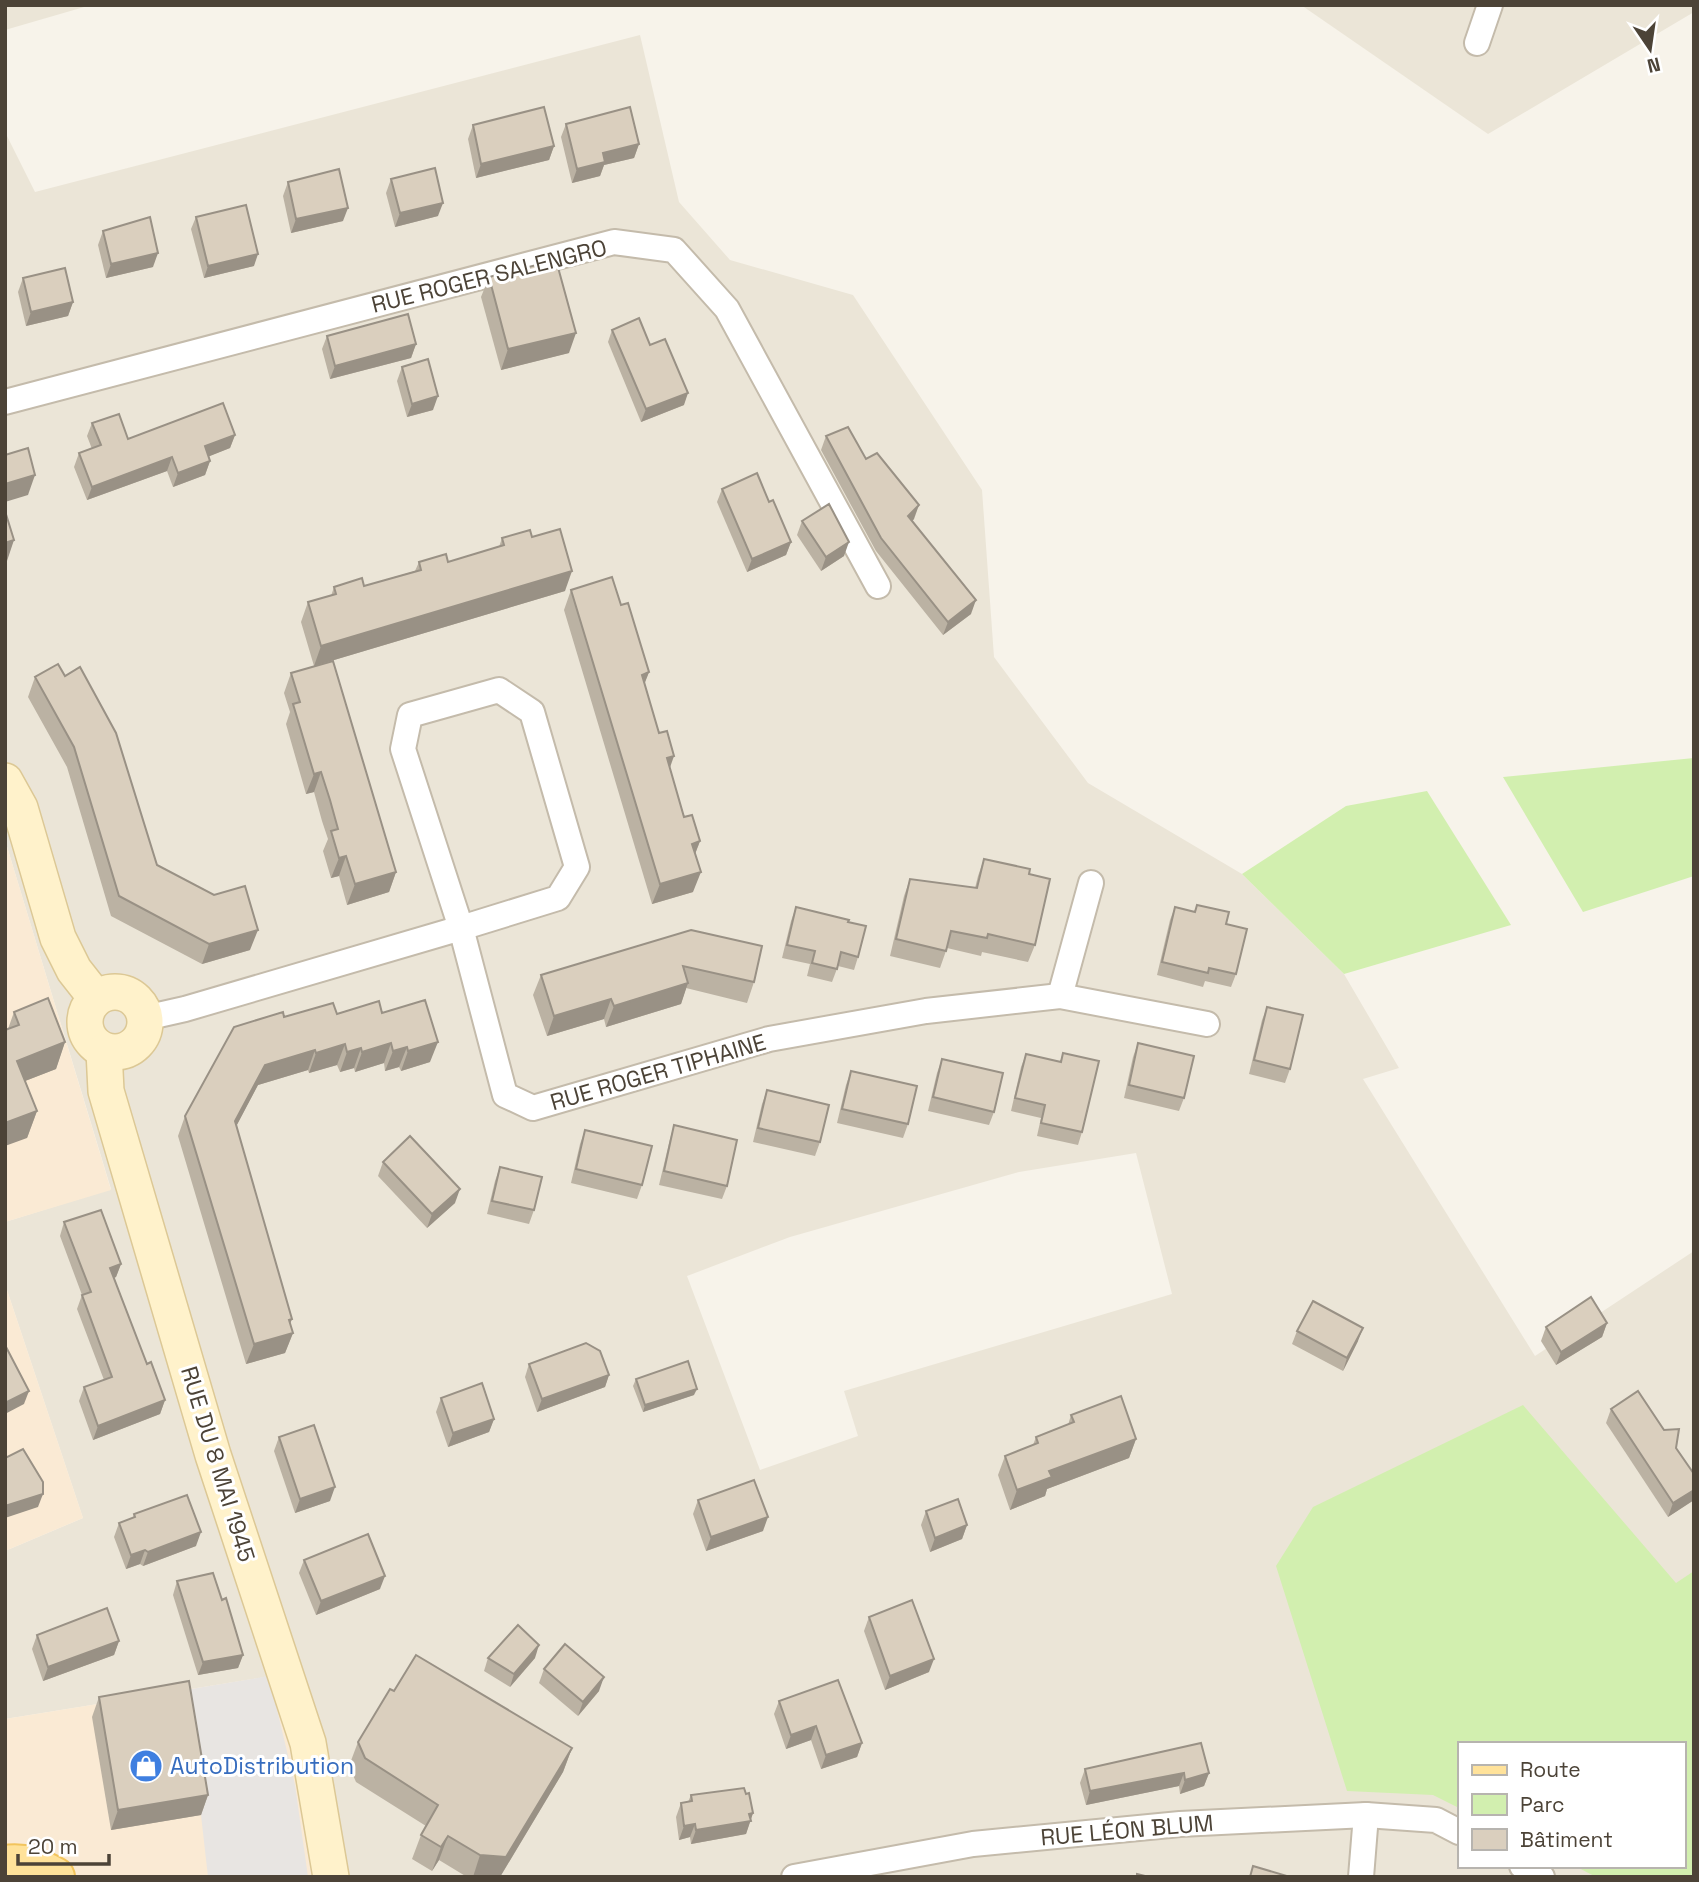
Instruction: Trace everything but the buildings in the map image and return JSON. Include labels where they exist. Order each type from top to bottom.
[{"type":"main road","points":[[9,1861],[38,1868],[55,1877]]},
{"type":"street","points":[[1477,43],[1490,5]]},
{"type":"street","name":"RUE ROGER SALENGRO","points":[[5,402],[614,242],[674,250],[727,309],[878,586]]},
{"type":"street","name":"RUE ROGER TIPHAINE","points":[[461,928],[558,898],[577,867],[532,712],[499,690],[410,715],[403,749],[461,928],[505,1094],[533,1108],[769,1039],[926,1011],[1060,996],[1207,1024]]},
{"type":"street","points":[[5,781],[20,808],[58,938],[74,970],[96,998]]},
{"type":"street","points":[[1060,996],[1091,883]]},
{"type":"street","points":[[145,1017],[185,1009],[461,928]]},
{"type":"street","points":[[112,992],[130,996],[137,1001],[145,1017],[141,1038],[125,1051],[104,1051],[96,1046],[86,1032],[86,1014],[96,998],[112,992]]},
{"type":"street","name":"RUE DU 8 MAI 1945","points":[[104,1051],[106,1091],[209,1442],[308,1743],[331,1877]]},
{"type":"street","points":[[1361,1877],[1366,1815]]},
{"type":"street","name":"RUE LÉON BLUM","points":[[794,1877],[973,1844],[1180,1824],[1366,1815],[1437,1820],[1458,1831]]},
{"type":"street","points":[[1526,1868],[1542,1877]]},
{"type":"shaded area","points":[[5,5],[91,5],[5,30]]},
{"type":"shaded area","points":[[1301,5],[1694,5],[1694,12],[1488,134]]},
{"type":"shaded area","points":[[640,35],[679,202],[730,260],[853,295],[982,490],[994,657],[1088,783],[1242,874],[1344,974],[1399,1068],[1363,1079],[1535,1356],[1694,1251],[1694,1877],[342,1877],[303,1671],[5,1719],[5,1551],[83,1518],[5,1284],[5,1222],[111,1189],[5,840],[5,132],[35,192]],"holes":[[[1136,1153],[1172,1294],[844,1391],[858,1436],[760,1470],[687,1276],[790,1237],[1019,1172]]]},
{"type":"shaded area","points":[[5,840],[111,1190],[5,1222]]},
{"type":"shaded area","points":[[5,1284],[83,1518],[5,1551]]},
{"type":"shaded area","points":[[303,1671],[342,1877],[5,1877],[5,1719]]},
{"type":"shaded area","points":[[269,1676],[295,1785],[308,1877],[208,1877],[201,1815],[179,1691]]},
{"type":"green space","points":[[1694,758],[1694,876],[1583,912],[1503,777]]},
{"type":"green space","points":[[1427,791],[1511,925],[1344,974],[1242,874],[1346,806]]},
{"type":"green space","points":[[1523,1405],[1676,1583],[1694,1571],[1694,1877],[1596,1877],[1579,1868],[1685,1868],[1685,1742],[1458,1742],[1458,1808],[1433,1795],[1347,1791],[1276,1566],[1313,1507]]},
{"type":"place","name":"AutoDistribution","points":[[146,1766]]}]
